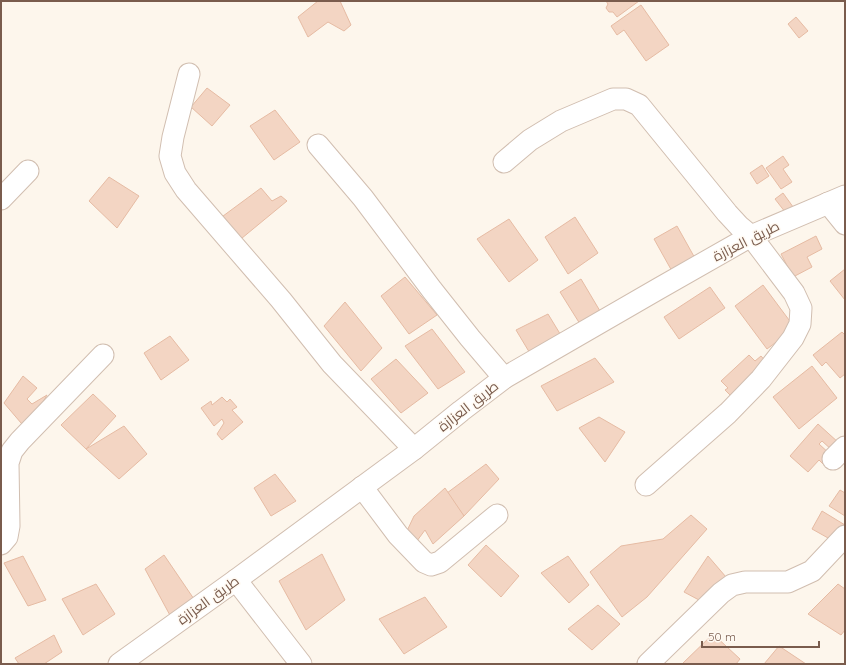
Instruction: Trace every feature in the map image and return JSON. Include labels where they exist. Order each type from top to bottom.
[{"type":"street","points":[[189,74],[173,137],[170,156],[175,173],[186,190],[281,300],[332,364],[414,449]]},
{"type":"street","points":[[504,162],[530,140],[561,120],[613,99],[626,99],[639,105],[727,213],[751,236],[794,293],[801,308],[800,324],[793,338],[761,379],[728,413],[646,485]]},
{"type":"street","points":[[318,145],[363,198],[432,290],[504,378]]},
{"type":"street","points":[[1,199],[28,172]]},
{"type":"street","points":[[836,200],[845,224]]},
{"type":"street","name":"طريق العزازة","points":[[120,664],[362,488],[504,378],[644,296],[751,236],[836,200]]},
{"type":"street","points":[[1,544],[7,537],[9,526],[8,462],[12,451],[103,355]]},
{"type":"street","points":[[362,488],[398,536],[424,562],[431,565],[440,562],[497,515]]},
{"type":"street","points":[[648,664],[732,585],[745,582],[788,582],[812,571],[845,536]]},
{"type":"street","points":[[236,580],[301,664]]},
{"type":"building","points":[[318,1],[340,1],[351,25],[344,31],[328,22],[308,37],[298,17]]},
{"type":"building","points":[[606,1],[639,1],[617,17],[613,12],[609,12],[606,8],[608,4]]},
{"type":"building","points":[[641,5],[669,45],[646,61],[624,30],[617,35],[611,26]]},
{"type":"building","points":[[796,17],[808,31],[799,38],[788,24]]},
{"type":"building","points":[[207,88],[230,105],[212,126],[191,107]]},
{"type":"building","points":[[275,110],[300,142],[274,160],[250,126]]},
{"type":"building","points":[[783,156],[789,165],[783,169],[792,182],[781,189],[766,168]]},
{"type":"building","points":[[762,165],[769,176],[757,184],[750,173]]},
{"type":"building","points":[[109,177],[139,196],[117,228],[89,201]]},
{"type":"building","points":[[261,188],[272,201],[281,196],[287,201],[236,243],[219,219]]},
{"type":"building","points":[[783,193],[796,211],[789,217],[775,199]]},
{"type":"building","points":[[575,217],[598,253],[568,274],[545,237]]},
{"type":"building","points":[[509,219],[538,260],[509,282],[477,239]]},
{"type":"building","points":[[677,226],[696,260],[673,273],[654,239]]},
{"type":"building","points":[[816,236],[822,249],[807,257],[812,267],[793,277],[781,254]]},
{"type":"building","points":[[845,269],[845,300],[830,281]]},
{"type":"building","points":[[405,277],[437,315],[409,334],[381,296]]},
{"type":"building","points":[[581,279],[600,311],[580,324],[560,292]]},
{"type":"building","points":[[763,285],[795,328],[767,349],[735,306]]},
{"type":"building","points":[[710,287],[725,308],[679,339],[664,317]]},
{"type":"building","points":[[345,302],[382,348],[361,371],[324,326]]},
{"type":"building","points":[[548,314],[562,337],[531,355],[516,330]]},
{"type":"building","points":[[432,329],[465,372],[438,389],[405,346]]},
{"type":"building","points":[[842,332],[845,335],[845,374],[840,378],[826,362],[822,366],[813,355]]},
{"type":"building","points":[[170,336],[189,360],[161,380],[144,353]]},
{"type":"building","points":[[749,355],[755,361],[761,356],[769,365],[736,401],[725,390],[728,388],[721,381]]},
{"type":"building","points":[[595,358],[614,382],[557,411],[541,386]]},
{"type":"building","points":[[396,359],[428,393],[401,413],[371,379]]},
{"type":"building","points":[[812,366],[837,398],[799,429],[773,397]]},
{"type":"building","points":[[23,376],[37,388],[27,399],[32,404],[47,395],[27,430],[4,403]]},
{"type":"building","points":[[93,394],[116,416],[86,449],[61,425]]},
{"type":"building","points":[[222,397],[227,402],[230,399],[237,407],[232,410],[243,422],[222,440],[217,434],[224,423],[222,419],[214,426],[201,408],[211,401],[212,405]]},
{"type":"building","points":[[599,417],[625,432],[605,462],[579,428]]},
{"type":"building","points":[[818,424],[839,443],[833,451],[822,441],[819,444],[831,455],[823,464],[819,460],[808,472],[790,456]]},
{"type":"building","points":[[124,426],[147,454],[119,479],[86,449]]},
{"type":"building","points":[[486,464],[499,479],[464,516],[447,493]]},
{"type":"building","points":[[275,474],[296,501],[271,516],[254,488]]},
{"type":"building","points":[[445,488],[464,516],[433,544],[425,530],[414,545],[406,533],[414,516]]},
{"type":"building","points":[[840,490],[845,493],[845,516],[829,506]]},
{"type":"building","points":[[822,511],[845,525],[845,529],[837,543],[812,529]]},
{"type":"building","points":[[691,515],[707,529],[647,597],[622,617],[590,572],[621,546],[663,539]]},
{"type":"building","points":[[486,545],[519,576],[501,597],[468,565]]},
{"type":"building","points":[[322,554],[345,600],[306,630],[279,581]]},
{"type":"building","points":[[164,555],[196,602],[172,619],[145,569]]},
{"type":"building","points":[[23,556],[46,600],[28,606],[4,563]]},
{"type":"building","points":[[568,556],[589,585],[569,603],[541,573]]},
{"type":"building","points":[[708,556],[726,577],[699,600],[684,592]]},
{"type":"building","points":[[96,584],[115,614],[83,635],[62,599]]},
{"type":"building","points":[[838,584],[845,589],[845,630],[841,635],[808,614]]},
{"type":"building","points":[[425,597],[447,627],[404,654],[379,619]]},
{"type":"building","points":[[598,605],[620,624],[592,650],[568,629]]},
{"type":"building","points":[[713,634],[740,659],[736,664],[682,664]]},
{"type":"building","points":[[54,635],[62,652],[44,664],[19,664],[15,658]]},
{"type":"building","points":[[779,646],[806,664],[764,664]]}]
